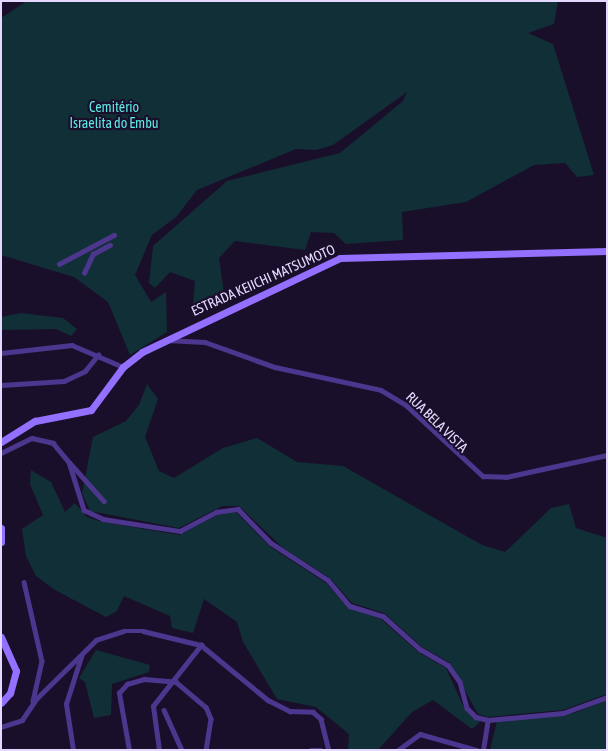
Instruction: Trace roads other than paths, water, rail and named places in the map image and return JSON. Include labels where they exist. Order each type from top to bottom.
[{"type":"main road","name":"ESTRADA KEIICHI MATSUMOTO","points":[[1,442],[35,421],[91,410],[123,367],[164,340],[340,258],[607,251]]},
{"type":"main road","points":[[1,528],[1,542]]},
{"type":"main road","points":[[1,637],[16,671],[10,693],[1,703]]},
{"type":"street","points":[[59,264],[114,235]]},
{"type":"street","points":[[84,273],[93,254],[110,245]]},
{"type":"street","name":"RUA BELA VISTA","points":[[164,340],[210,344],[275,367],[381,390],[419,416],[459,458],[483,476],[506,477],[607,455]]},
{"type":"street","points":[[1,353],[72,345],[98,354],[123,367]]},
{"type":"street","points":[[1,385],[64,381],[84,371],[98,354]]},
{"type":"street","points":[[1,453],[40,438],[59,448],[104,501]]},
{"type":"street","points":[[69,462],[84,510],[93,516],[180,531],[223,509],[238,509],[276,547],[328,580],[350,606],[383,616],[420,649],[448,665],[460,682],[467,708],[488,720],[574,711],[607,697]]},
{"type":"street","points":[[24,582],[42,661],[32,703]]},
{"type":"street","points":[[1,727],[22,720],[32,703],[82,652],[106,635],[124,631],[157,633],[201,645],[268,700],[290,711],[317,714],[329,750]]},
{"type":"street","points":[[159,750],[154,706],[176,682],[201,645]]},
{"type":"street","points":[[73,750],[66,704],[82,652]]},
{"type":"street","points":[[129,750],[118,698],[122,687],[144,679],[176,682],[209,712],[206,750]]},
{"type":"street","points":[[164,710],[182,750]]},
{"type":"street","points":[[483,750],[488,720]]},
{"type":"street","points":[[398,750],[420,734],[477,750]]},
{"type":"street","points":[[311,750],[321,750]]},
{"type":"park label","name":"Cemitério Israelita do Embu","points":[[114,116]]}]
